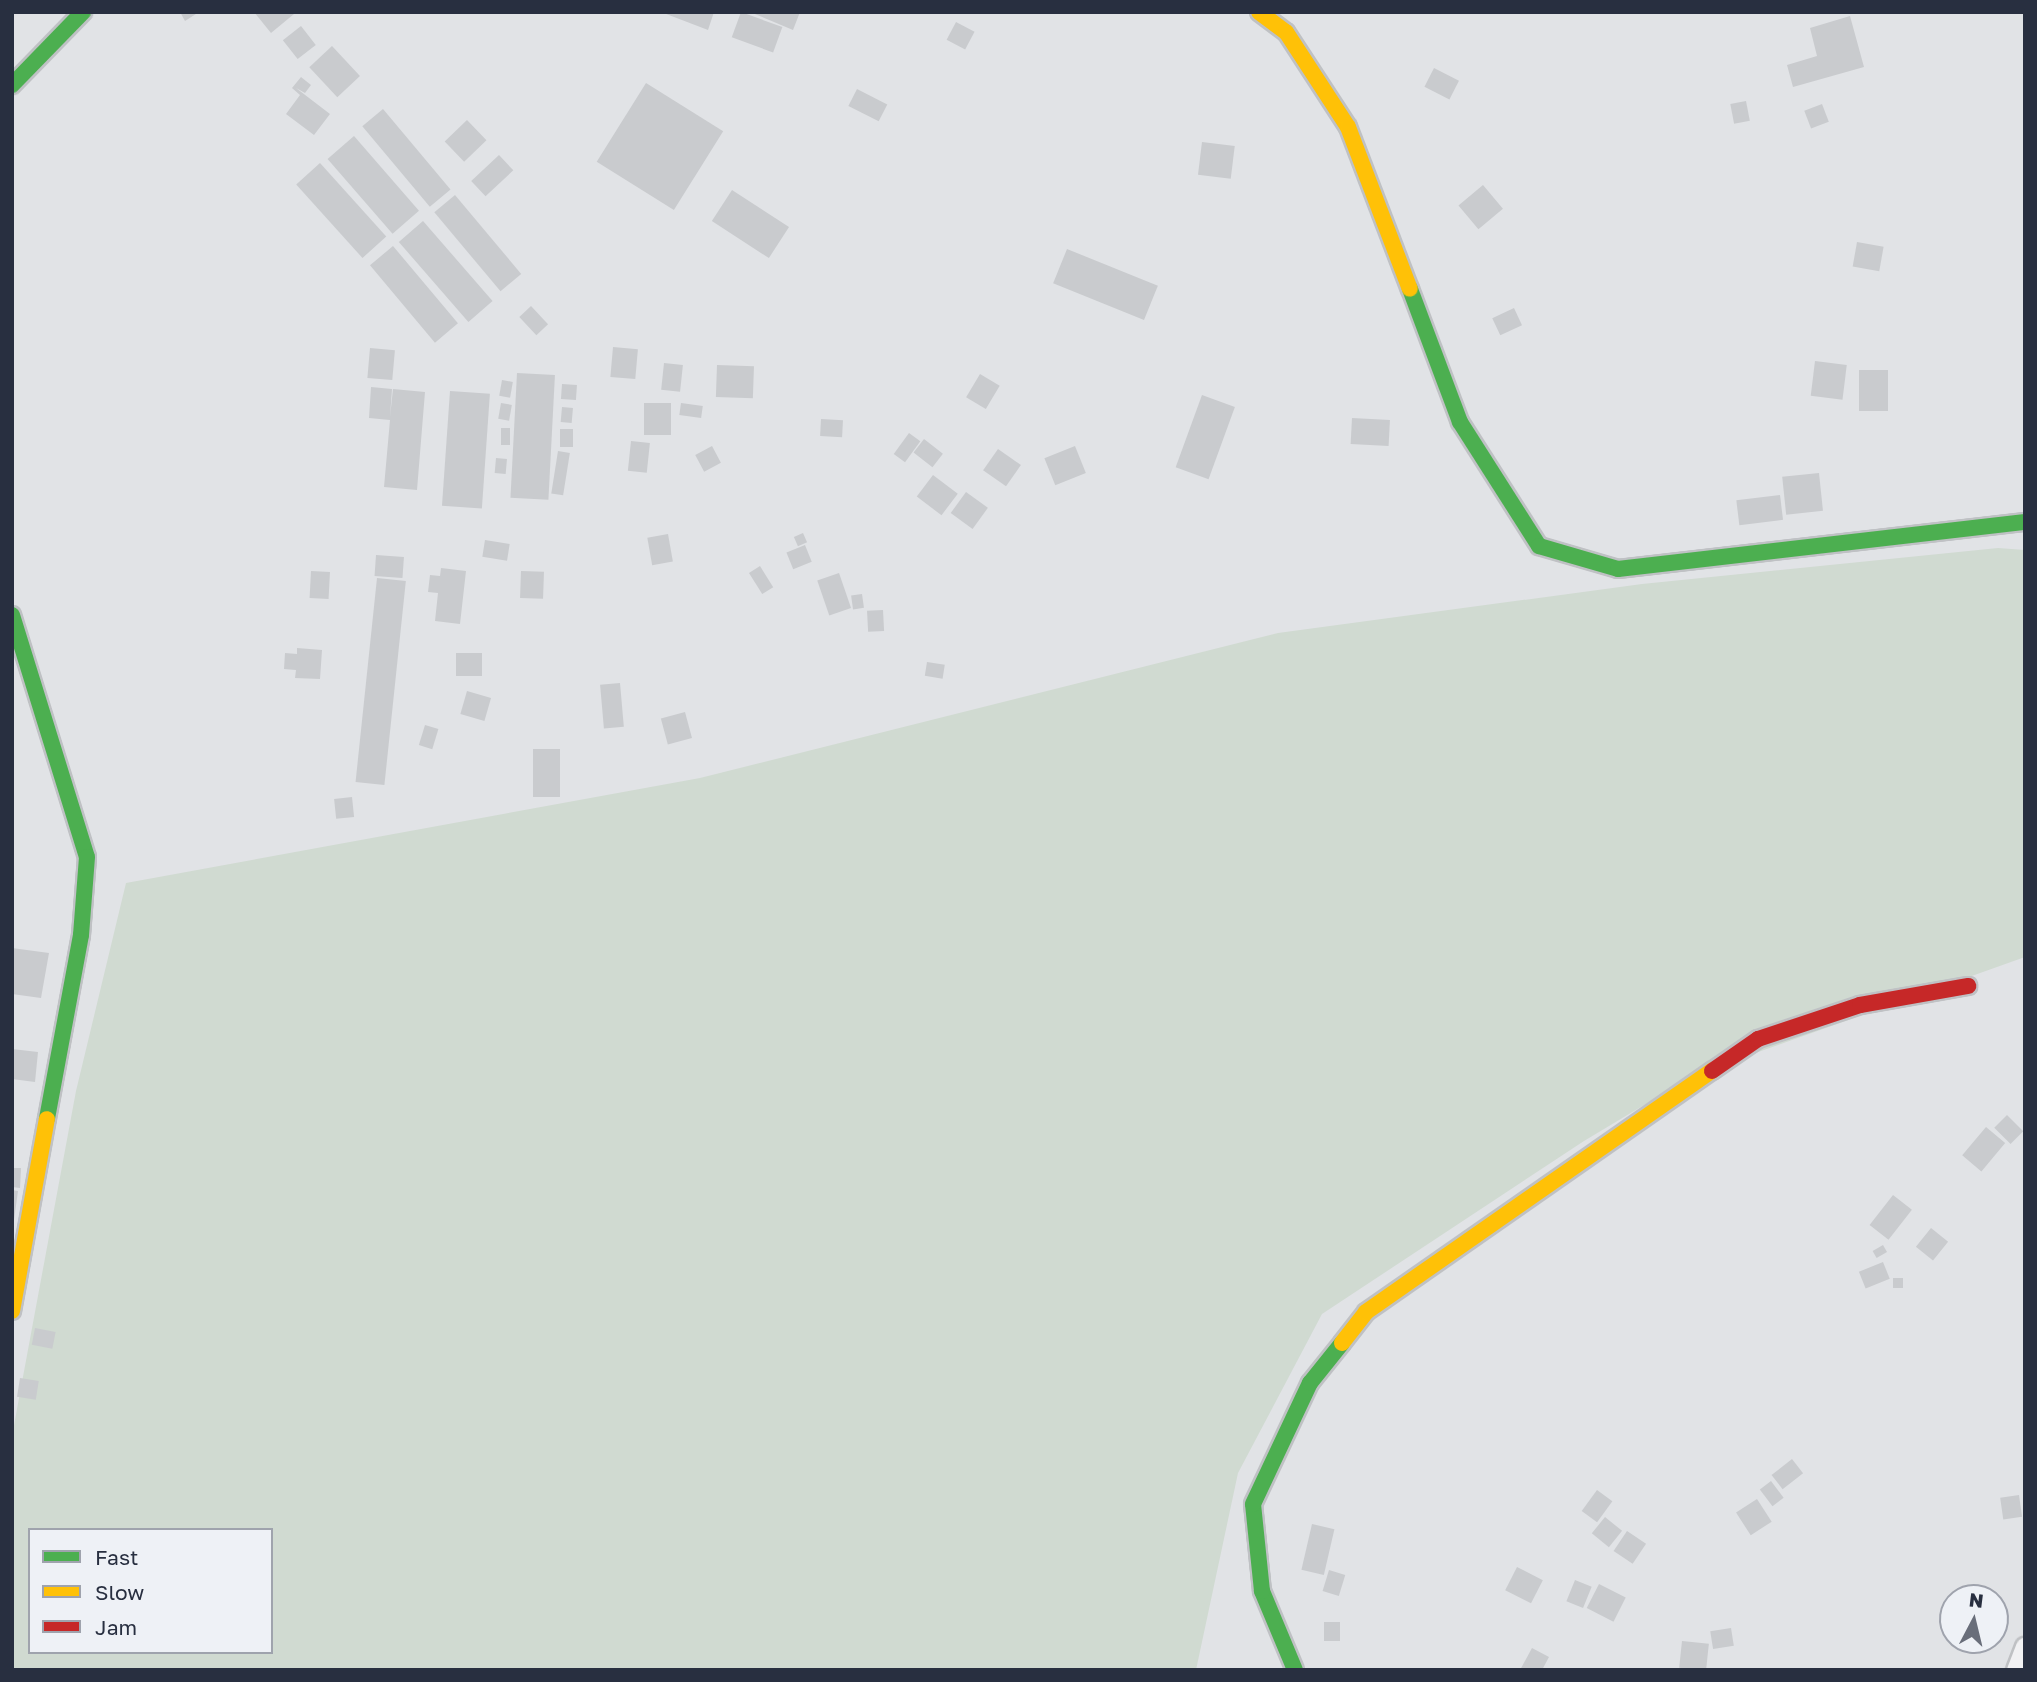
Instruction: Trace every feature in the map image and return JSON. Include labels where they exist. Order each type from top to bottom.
[{"type":"main road","points":[[12,85],[83,12]]},
{"type":"main road","points":[[1259,12],[1286,32],[1348,127],[1460,422],[1539,546],[1618,569],[2025,522]]},
{"type":"main road","points":[[12,615],[87,857],[81,935],[12,1311]]},
{"type":"main road","points":[[1295,1670],[1262,1591],[1253,1504],[1310,1382],[1366,1312],[1758,1039],[1860,1005],[1968,986]]},
{"type":"street","points":[[2016,1670],[2025,1647]]},
{"type":"shaded area","points":[[1998,548],[2025,550],[2025,957],[1694,1075],[1584,1141],[1322,1314],[1238,1473],[1196,1670],[12,1670],[12,1436],[76,1091],[126,883],[700,778],[1278,633],[1642,584]]},
{"type":"building","points":[[180,12],[199,12],[185,21]]},
{"type":"building","points":[[254,12],[293,12],[294,14],[271,33]]},
{"type":"building","points":[[661,12],[714,12],[708,30]]},
{"type":"building","points":[[741,12],[782,27],[773,52],[732,37]]},
{"type":"building","points":[[750,12],[800,12],[793,30]]},
{"type":"building","points":[[1850,16],[1864,67],[1793,87],[1787,65],[1817,56],[1810,28]]},
{"type":"building","points":[[956,22],[975,32],[965,50],[947,40]]},
{"type":"building","points":[[301,26],[316,45],[298,59],[283,40]]},
{"type":"building","points":[[332,46],[360,76],[337,97],[309,67]]},
{"type":"building","points":[[1434,68],[1459,81],[1449,99],[1424,87]]},
{"type":"building","points":[[301,77],[311,85],[305,93],[296,88],[330,114],[314,135],[286,114],[300,95],[292,88]]},
{"type":"building","points":[[646,83],[723,131],[674,210],[597,162]]},
{"type":"building","points":[[857,89],[887,104],[879,121],[848,106]]},
{"type":"building","points":[[1746,101],[1750,121],[1734,124],[1730,104]]},
{"type":"building","points":[[1822,104],[1829,122],[1811,129],[1804,111]]},
{"type":"building","points":[[383,109],[450,189],[430,207],[362,126]]},
{"type":"building","points":[[467,120],[486,140],[464,162],[445,142]]},
{"type":"building","points":[[354,136],[419,211],[393,234],[328,159]]},
{"type":"building","points":[[1202,142],[1235,146],[1231,179],[1198,175]]},
{"type":"building","points":[[499,155],[513,170],[486,196],[471,181]]},
{"type":"building","points":[[320,163],[386,237],[362,258],[296,184]]},
{"type":"building","points":[[1483,185],[1503,209],[1478,229],[1458,206]]},
{"type":"building","points":[[732,190],[789,227],[769,258],[712,221]]},
{"type":"building","points":[[455,195],[521,274],[501,291],[434,212]]},
{"type":"building","points":[[423,221],[493,301],[468,322],[399,242]]},
{"type":"building","points":[[1857,242],[1884,247],[1879,271],[1853,267]]},
{"type":"building","points":[[393,246],[458,323],[435,343],[370,265]]},
{"type":"building","points":[[1067,249],[1158,286],[1144,320],[1053,283]]},
{"type":"building","points":[[531,306],[548,324],[536,335],[519,317]]},
{"type":"building","points":[[1514,308],[1522,325],[1500,335],[1492,318]]},
{"type":"building","points":[[613,347],[638,349],[635,379],[610,377]]},
{"type":"building","points":[[370,348],[395,350],[392,380],[367,378]]},
{"type":"building","points":[[1815,361],[1847,365],[1842,400],[1811,396]]},
{"type":"building","points":[[664,363],[683,365],[680,392],[661,390]]},
{"type":"building","points":[[717,365],[754,366],[753,398],[716,397]]},
{"type":"building","points":[[1859,370],[1888,370],[1888,411],[1859,411]]},
{"type":"building","points":[[517,373],[555,375],[548,500],[510,498]]},
{"type":"building","points":[[980,374],[1000,386],[986,409],[966,397]]},
{"type":"building","points":[[502,380],[513,382],[510,398],[499,396]]},
{"type":"building","points":[[562,384],[577,385],[576,400],[561,399]]},
{"type":"building","points":[[371,387],[392,389],[390,417],[393,389],[425,392],[417,490],[384,487],[390,420],[369,418]]},
{"type":"building","points":[[450,391],[490,394],[482,509],[442,506]]},
{"type":"building","points":[[1202,395],[1235,407],[1209,479],[1176,467]]},
{"type":"building","points":[[501,403],[512,405],[509,421],[498,419]]},
{"type":"building","points":[[644,403],[671,403],[671,435],[644,435]]},
{"type":"building","points":[[681,403],[703,406],[701,418],[679,415]]},
{"type":"building","points":[[562,407],[573,408],[572,423],[561,422]]},
{"type":"building","points":[[1352,418],[1390,420],[1389,446],[1351,444]]},
{"type":"building","points":[[821,419],[843,420],[842,437],[820,436]]},
{"type":"building","points":[[501,428],[510,428],[510,445],[501,445]]},
{"type":"building","points":[[560,429],[573,429],[573,447],[560,447]]},
{"type":"building","points":[[909,433],[920,441],[905,462],[894,454]]},
{"type":"building","points":[[924,439],[943,454],[932,467],[914,452]]},
{"type":"building","points":[[631,441],[650,443],[647,473],[628,471]]},
{"type":"building","points":[[712,446],[721,463],[704,472],[695,455]]},
{"type":"building","points":[[1075,446],[1086,473],[1055,485],[1044,458]]},
{"type":"building","points":[[998,449],[1021,465],[1006,486],[983,470]]},
{"type":"building","points":[[558,451],[570,453],[563,495],[551,493]]},
{"type":"building","points":[[496,458],[507,459],[506,474],[495,473]]},
{"type":"building","points":[[1819,473],[1823,511],[1786,515],[1782,477]]},
{"type":"building","points":[[933,475],[958,494],[942,515],[917,497]]},
{"type":"building","points":[[966,492],[988,508],[973,529],[951,513]]},
{"type":"building","points":[[1780,495],[1783,520],[1739,525],[1736,500]]},
{"type":"building","points":[[803,533],[807,542],[798,546],[794,537]]},
{"type":"building","points":[[668,534],[673,562],[652,565],[647,538]]},
{"type":"building","points":[[485,540],[510,544],[507,561],[482,557]]},
{"type":"building","points":[[805,545],[812,562],[793,569],[786,552]]},
{"type":"building","points":[[376,555],[404,557],[402,578],[375,576]]},
{"type":"building","points":[[760,566],[773,587],[762,594],[749,573]]},
{"type":"building","points":[[441,568],[466,571],[460,624],[435,621],[438,593],[428,592],[430,575],[440,576]]},
{"type":"building","points":[[311,571],[330,572],[329,599],[310,598]]},
{"type":"building","points":[[521,571],[544,572],[543,599],[520,598]]},
{"type":"building","points":[[839,573],[851,608],[829,615],[817,580]]},
{"type":"building","points":[[377,578],[406,581],[384,785],[356,782]]},
{"type":"building","points":[[862,594],[864,608],[853,609],[851,596]]},
{"type":"building","points":[[883,610],[884,631],[868,632],[867,611]]},
{"type":"building","points":[[297,648],[322,650],[320,679],[295,678],[296,670],[284,669],[285,653],[297,654]]},
{"type":"building","points":[[456,653],[482,653],[482,676],[456,676]]},
{"type":"building","points":[[927,662],[945,665],[943,679],[925,676]]},
{"type":"building","points":[[620,683],[624,727],[604,729],[600,685]]},
{"type":"building","points":[[467,691],[491,698],[484,721],[460,714]]},
{"type":"building","points":[[685,712],[692,738],[668,745],[661,718]]},
{"type":"building","points":[[425,725],[438,729],[432,749],[419,745]]},
{"type":"building","points":[[533,749],[560,749],[560,797],[533,797]]},
{"type":"building","points":[[352,797],[354,817],[336,819],[334,799]]},
{"type":"building","points":[[12,948],[49,953],[41,998],[12,994]]},
{"type":"building","points":[[12,1049],[38,1052],[35,1082],[12,1079]]},
{"type":"building","points":[[2007,1115],[2023,1131],[2011,1144],[1994,1128]]},
{"type":"building","points":[[1986,1127],[2005,1143],[1981,1171],[1962,1155]]},
{"type":"building","points":[[12,1168],[21,1168],[20,1188],[12,1187]]},
{"type":"building","points":[[12,1190],[18,1191],[14,1220],[12,1219]]},
{"type":"building","points":[[1893,1195],[1912,1210],[1889,1240],[1870,1225]]},
{"type":"building","points":[[1931,1228],[1948,1242],[1933,1260],[1916,1247]]},
{"type":"building","points":[[1883,1245],[1887,1252],[1877,1258],[1873,1251]]},
{"type":"building","points":[[1883,1262],[1890,1279],[1866,1288],[1859,1272]]},
{"type":"building","points":[[1893,1278],[1903,1278],[1903,1288],[1893,1288]]},
{"type":"building","points":[[35,1328],[56,1332],[52,1349],[32,1345]]},
{"type":"building","points":[[20,1378],[39,1381],[36,1400],[17,1397]]},
{"type":"building","points":[[1792,1459],[1803,1473],[1783,1489],[1772,1475]]},
{"type":"building","points":[[1771,1481],[1784,1498],[1772,1506],[1760,1489]]},
{"type":"building","points":[[1597,1490],[1612,1501],[1597,1522],[1582,1511]]},
{"type":"building","points":[[2019,1495],[2022,1517],[2003,1519],[2000,1498]]},
{"type":"building","points":[[1757,1499],[1772,1522],[1751,1535],[1736,1513]]},
{"type":"building","points":[[1605,1517],[1622,1531],[1609,1547],[1592,1533]]},
{"type":"building","points":[[1312,1524],[1334,1529],[1324,1575],[1301,1570]]},
{"type":"building","points":[[1627,1531],[1646,1544],[1633,1564],[1614,1551]]},
{"type":"building","points":[[1517,1567],[1543,1580],[1531,1603],[1505,1590]]},
{"type":"building","points":[[1329,1570],[1345,1575],[1339,1596],[1323,1591]]},
{"type":"building","points":[[1575,1580],[1592,1587],[1583,1608],[1566,1601]]},
{"type":"building","points":[[1599,1584],[1626,1598],[1613,1622],[1587,1608]]},
{"type":"building","points":[[1324,1622],[1340,1622],[1340,1641],[1324,1641]]},
{"type":"building","points":[[1731,1628],[1734,1646],[1713,1649],[1710,1631]]},
{"type":"building","points":[[1682,1641],[1709,1644],[1706,1670],[1679,1668]]},
{"type":"building","points":[[1532,1648],[1549,1657],[1542,1670],[1520,1670]]},
{"type":"traffic: fast","points":[[12,85],[83,12]]},
{"type":"traffic: fast","points":[[1410,289],[1460,422],[1539,546],[1618,569],[2025,522]]},
{"type":"traffic: fast","points":[[12,615],[87,857],[81,935],[47,1119]]},
{"type":"traffic: fast","points":[[1295,1670],[1262,1591],[1253,1504],[1310,1383],[1342,1343]]},
{"type":"traffic: slow","points":[[1259,12],[1286,32],[1348,127],[1410,289]]},
{"type":"traffic: slow","points":[[1342,1343],[1366,1312],[1712,1071]]},
{"type":"traffic: slow","points":[[12,1311],[47,1119]]},
{"type":"traffic: jam","points":[[1712,1071],[1758,1039],[1860,1005],[1968,986]]}]
